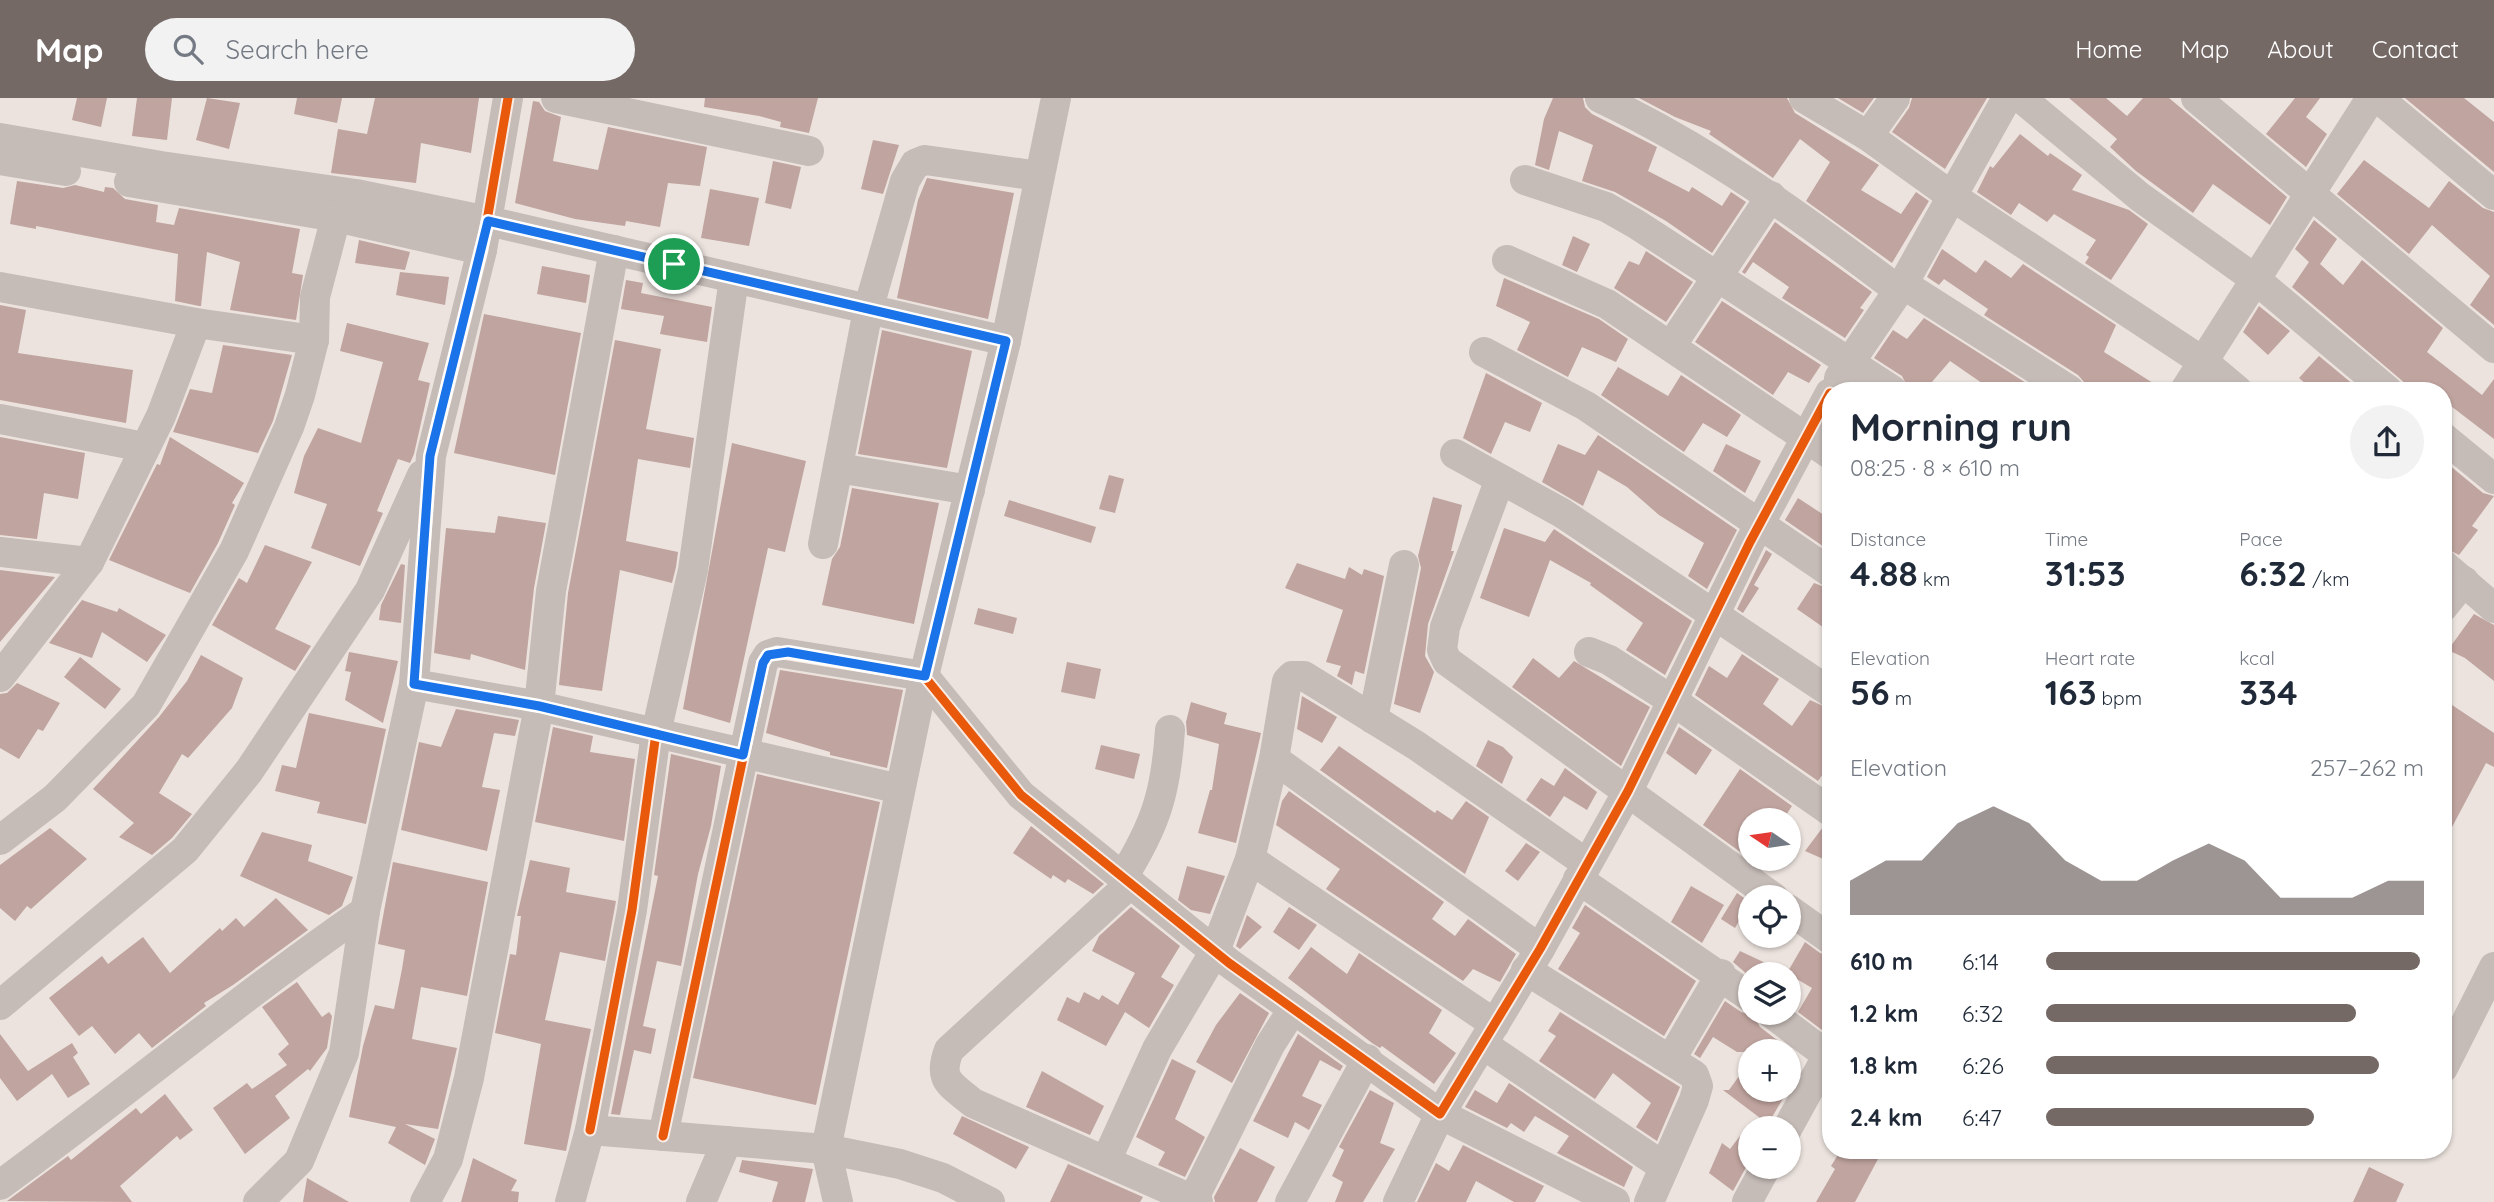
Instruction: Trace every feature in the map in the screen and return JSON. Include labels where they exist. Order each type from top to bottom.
[{"type":"street","points":[[258,1202],[299,1161],[344,1053],[365,911],[414,684],[430,456],[485,235],[508,98]]},
{"type":"street","points":[[556,98],[809,151]]},
{"type":"street","points":[[838,1202],[826,1149],[900,789],[1006,341],[1056,98]]},
{"type":"street","points":[[1600,98],[1652,122],[1771,196],[1900,287],[2056,382]]},
{"type":"street","points":[[1804,98],[1868,136],[1953,197],[2204,363],[2227,382]]},
{"type":"street","points":[[1868,136],[1895,98]]},
{"type":"street","points":[[1836,382],[1900,287],[2007,98]]},
{"type":"street","points":[[2021,98],[2140,197],[2255,279],[2377,382]]},
{"type":"street","points":[[2196,98],[2494,348]]},
{"type":"street","points":[[2191,382],[2371,98]]},
{"type":"street","points":[[2378,98],[2494,195]]},
{"type":"street","points":[[0,138],[161,166],[356,194],[485,235]]},
{"type":"street","points":[[0,160],[336,217],[614,250],[1006,341]]},
{"type":"street","points":[[823,544],[868,310],[905,181],[915,164],[925,160],[1039,176]]},
{"type":"street","points":[[1525,180],[1606,207],[1718,276],[1880,382]]},
{"type":"street","points":[[1671,346],[1771,196]]},
{"type":"street","points":[[0,840],[55,798],[146,705],[234,551],[289,427],[314,340],[316,297],[336,217]]},
{"type":"street","points":[[425,1202],[448,1159],[469,1078],[539,706],[551,592],[614,250]]},
{"type":"street","points":[[1507,260],[1607,304],[1822,448]]},
{"type":"street","points":[[569,1202],[590,1130],[632,911],[656,733],[693,570],[734,278]]},
{"type":"street","points":[[0,287],[196,323],[314,340]]},
{"type":"street","points":[[0,677],[89,562],[160,416],[196,323]]},
{"type":"street","points":[[1484,352],[1586,406],[1822,566]]},
{"type":"street","points":[[1398,1202],[1440,1114],[1533,960],[1628,791],[1714,615],[1822,407]]},
{"type":"street","points":[[0,419],[144,447]]},
{"type":"street","points":[[2452,445],[2494,480]]},
{"type":"street","points":[[1455,454],[1562,513],[1822,687]]},
{"type":"street","points":[[0,1005],[185,850],[249,771],[370,590],[430,456]]},
{"type":"street","points":[[838,468],[970,490]]},
{"type":"street","points":[[1500,479],[1445,627],[1441,650],[1447,661],[1756,885]]},
{"type":"street","points":[[0,552],[89,562]]},
{"type":"street","points":[[1373,719],[1404,565]]},
{"type":"street","points":[[2453,573],[2494,608]]},
{"type":"street","points":[[663,1136],[763,663],[768,655],[788,652],[925,676],[1021,795],[1215,951],[1440,1114],[1615,1202]]},
{"type":"street","points":[[1589,652],[1609,660],[1673,701],[1822,805]]},
{"type":"street","points":[[1106,1161],[1157,1049],[1215,951],[1250,859],[1274,759],[1287,681],[1292,677],[1304,676],[1373,719],[1738,987]]},
{"type":"street","points":[[414,684],[539,706],[900,789]]},
{"type":"street","points":[[1170,730],[1167,773],[1158,810],[1127,880],[948,1050],[942,1069],[945,1079],[973,1102],[1195,1201],[1270,1045],[1293,1009]]},
{"type":"street","points":[[1274,759],[1533,960],[1694,1075],[1698,1086],[1649,1202]]},
{"type":"street","points":[[1250,859],[1664,1167]]},
{"type":"street","points":[[0,1185],[111,1105],[293,961],[365,911]]},
{"type":"street","points":[[1801,918],[1822,933]]},
{"type":"street","points":[[2452,1050],[2494,967]]},
{"type":"street","points":[[1671,1059],[1721,974]]},
{"type":"street","points":[[1784,1025],[1822,1061]]},
{"type":"street","points":[[1290,1202],[1367,1059]]},
{"type":"street","points":[[1795,1116],[1822,1074]]},
{"type":"street","points":[[590,1130],[826,1149],[900,1164],[943,1178],[990,1202]]},
{"type":"street","points":[[701,1202],[727,1140]]},
{"type":"street","points":[[1747,1202],[1759,1179]]},
{"type":"building","points":[[77,98],[107,98],[101,127],[72,120]]},
{"type":"building","points":[[137,98],[172,98],[167,140],[132,136]]},
{"type":"building","points":[[207,98],[240,103],[229,149],[196,140]]},
{"type":"building","points":[[297,98],[342,98],[337,123],[294,114]]},
{"type":"building","points":[[375,98],[479,98],[471,153],[421,143],[416,183],[331,173],[338,129],[367,134]]},
{"type":"building","points":[[705,98],[818,98],[809,133],[780,127],[781,122],[759,116],[704,107]]},
{"type":"building","points":[[1553,98],[1583,98],[1585,107],[1592,114],[1657,147],[1648,171],[1689,192],[1692,187],[1722,206],[1731,192],[1746,202],[1712,253],[1666,221],[1615,192],[1582,181],[1593,145],[1559,131],[1549,170],[1535,165],[1544,119]]},
{"type":"building","points":[[1639,98],[1787,98],[1795,113],[1879,165],[1861,190],[1901,214],[1916,192],[1929,201],[1892,263],[1806,201],[1830,162],[1800,139],[1773,178],[1709,134],[1711,131],[1675,117]]},
{"type":"building","points":[[1838,98],[1874,98],[1863,113]]},
{"type":"building","points":[[1912,98],[1987,98],[1945,169],[1892,132],[1909,108]]},
{"type":"building","points":[[2069,98],[2106,98],[2127,116],[2143,98],[2169,98],[2287,197],[2270,225],[2213,184],[2193,213],[2136,171],[2110,147],[2117,139]]},
{"type":"building","points":[[2295,98],[2320,98],[2306,117],[2327,134],[2306,167],[2266,134]]},
{"type":"building","points":[[2405,98],[2464,98],[2494,122],[2494,172]]},
{"type":"building","points":[[533,101],[539,102],[545,111],[561,117],[553,161],[598,170],[608,127],[707,147],[700,186],[668,183],[660,227],[626,221],[625,226],[575,219],[515,203]]},
{"type":"building","points":[[2020,134],[2048,156],[2050,153],[2082,175],[2072,190],[2129,210],[2148,224],[2111,280],[2085,263],[2089,257],[2086,255],[2096,240],[2054,214],[2047,222],[2019,203],[2011,215],[1977,192],[1990,166],[1993,168]]},
{"type":"building","points":[[873,140],[899,145],[883,194],[861,189]]},
{"type":"building","points":[[2364,160],[2429,208],[2449,181],[2483,208],[2494,212],[2494,325],[2470,305],[2490,276],[2432,225],[2409,254],[2337,194]]},
{"type":"building","points":[[773,161],[801,167],[791,209],[765,203]]},
{"type":"building","points":[[927,178],[1014,193],[988,319],[897,298],[918,200]]},
{"type":"building","points":[[17,181],[63,188],[75,185],[104,192],[105,187],[113,188],[125,199],[158,205],[156,222],[174,225],[179,208],[300,229],[292,273],[303,275],[296,320],[230,310],[240,262],[207,252],[199,306],[175,301],[178,254],[36,226],[36,229],[10,224]]},
{"type":"building","points":[[710,189],[759,198],[749,246],[701,238]]},
{"type":"building","points":[[2314,220],[2337,239],[2320,264],[2343,285],[2362,260],[2443,328],[2427,352],[2482,395],[2494,379],[2494,439],[2452,407],[2452,382],[2404,382],[2292,287],[2309,262],[2295,249]]},
{"type":"building","points":[[1775,222],[1872,292],[1860,308],[1864,310],[1845,338],[1782,298],[1789,287],[1753,262],[1745,274],[1742,272]]},
{"type":"building","points":[[1573,236],[1590,244],[1577,272],[1562,265]]},
{"type":"building","points":[[359,240],[410,252],[405,270],[355,263]]},
{"type":"building","points":[[1942,249],[1976,273],[1985,260],[2011,278],[2023,264],[2116,325],[2104,352],[2151,382],[2084,382],[2078,375],[1984,315],[1988,309],[1944,279],[1939,285],[1927,277]]},
{"type":"building","points":[[1646,251],[1693,282],[1666,322],[1614,288],[1629,261],[1639,265]]},
{"type":"building","points":[[542,266],[590,275],[586,303],[537,294]]},
{"type":"building","points":[[400,272],[449,277],[445,305],[396,295]]},
{"type":"building","points":[[1504,278],[1599,319],[1628,339],[1616,362],[1582,347],[1568,377],[1517,350],[1530,322],[1496,306]]},
{"type":"building","points":[[626,280],[643,283],[641,293],[712,307],[707,342],[660,334],[664,316],[621,309]]},
{"type":"building","points":[[1722,301],[1821,365],[1809,383],[1788,372],[1773,395],[1695,342]]},
{"type":"building","points":[[0,305],[26,310],[18,353],[133,370],[126,423],[0,400]]},
{"type":"building","points":[[2259,306],[2290,331],[2268,355],[2243,332]]},
{"type":"building","points":[[484,314],[581,333],[555,475],[454,453]]},
{"type":"building","points":[[1924,318],[2024,382],[1980,382],[1950,361],[1932,382],[1905,382],[1902,376],[1874,358],[1893,330],[1907,339]]},
{"type":"building","points":[[347,323],[429,343],[418,380],[430,383],[414,454],[410,463],[398,459],[377,511],[383,513],[360,566],[311,548],[327,504],[294,493],[304,456],[318,428],[361,443],[383,362],[340,351]]},
{"type":"building","points":[[882,330],[972,351],[947,468],[858,454]]},
{"type":"building","points":[[615,340],[661,349],[646,429],[694,438],[690,468],[638,459],[626,541],[678,552],[676,567],[672,583],[620,570],[602,691],[559,685],[568,593]]},
{"type":"building","points":[[223,345],[292,355],[273,421],[258,453],[173,432],[190,389],[212,393]]},
{"type":"building","points":[[2319,356],[2350,382],[2304,382],[2299,378]]},
{"type":"building","points":[[1618,367],[1668,396],[1681,375],[1741,415],[1727,437],[1703,423],[1684,452],[1601,395]]},
{"type":"building","points":[[1486,373],[1542,403],[1530,432],[1505,422],[1491,454],[1463,438]]},
{"type":"building","points":[[1598,435],[1737,530],[1707,589],[1688,576],[1704,543],[1659,515],[1627,487],[1598,470],[1583,506],[1542,482],[1558,444],[1585,455]]},
{"type":"building","points":[[0,437],[85,453],[78,499],[44,493],[37,539],[0,535]]},
{"type":"building","points":[[170,437],[244,483],[232,503],[235,505],[218,543],[190,593],[109,560],[157,464],[160,465]]},
{"type":"building","points":[[732,443],[806,461],[785,552],[768,548],[730,723],[683,709]]},
{"type":"building","points":[[1726,444],[1761,461],[1745,493],[1713,471]]},
{"type":"building","points":[[2452,467],[2483,493],[2494,496],[2472,526],[2478,530],[2459,555],[2452,552]]},
{"type":"building","points":[[1109,475],[1124,479],[1115,513],[1099,509]]},
{"type":"building","points":[[852,488],[939,503],[914,624],[822,605],[832,559],[840,547]]},
{"type":"building","points":[[1433,497],[1462,505],[1451,551],[1454,551],[1428,624],[1425,656],[1434,672],[1420,713],[1394,704],[1421,568],[1418,556]]},
{"type":"building","points":[[1798,498],[1822,514],[1822,545],[1785,520]]},
{"type":"building","points":[[1009,500],[1096,527],[1091,543],[1004,516]]},
{"type":"building","points":[[498,516],[546,523],[534,588],[525,670],[471,654],[470,660],[434,653],[446,528],[495,533]]},
{"type":"building","points":[[1504,528],[1545,542],[1554,529],[1692,621],[1665,675],[1626,650],[1643,623],[1590,585],[1591,583],[1550,560],[1529,617],[1480,598]]},
{"type":"building","points":[[265,545],[312,562],[275,629],[311,646],[295,671],[212,625],[239,578],[247,583]]},
{"type":"building","points":[[1766,550],[1772,554],[1754,585],[1759,588],[1743,613],[1737,609]]},
{"type":"building","points":[[1297,563],[1345,579],[1349,567],[1362,575],[1364,569],[1384,576],[1364,674],[1355,671],[1352,685],[1337,676],[1341,666],[1326,662],[1343,610],[1285,588]]},
{"type":"building","points":[[401,564],[405,565],[401,623],[379,620],[381,605]]},
{"type":"building","points":[[0,570],[55,577],[0,642]]},
{"type":"building","points":[[1814,583],[1822,586],[1822,626],[1797,609]]},
{"type":"building","points":[[82,600],[117,612],[119,608],[166,635],[147,662],[102,632],[92,658],[49,643]]},
{"type":"building","points":[[978,608],[1017,618],[1013,634],[974,624]]},
{"type":"building","points":[[2474,614],[2494,625],[2494,681],[2465,658],[2452,652],[2452,644]]},
{"type":"building","points":[[349,652],[398,661],[383,723],[345,700],[351,672],[345,671]]},
{"type":"building","points":[[1742,654],[1779,679],[1763,704],[1792,726],[1810,700],[1822,705],[1822,775],[1818,781],[1695,695],[1709,666],[1727,678]]},
{"type":"building","points":[[201,655],[243,678],[232,708],[188,758],[182,754],[159,793],[192,814],[172,838],[152,855],[119,837],[134,823],[93,789],[159,717],[187,681]]},
{"type":"building","points":[[80,657],[121,689],[105,709],[64,677]]},
{"type":"building","points":[[1533,658],[1559,678],[1574,661],[1650,707],[1621,766],[1512,687]]},
{"type":"building","points":[[1067,662],[1101,669],[1095,699],[1061,692]]},
{"type":"building","points":[[780,670],[903,690],[887,768],[830,755],[830,752],[766,733]]},
{"type":"building","points":[[17,683],[60,703],[43,731],[38,729],[19,759],[0,748],[0,694],[7,693]]},
{"type":"building","points":[[1302,696],[1337,717],[1322,743],[1297,729]]},
{"type":"building","points":[[1191,702],[1227,713],[1224,724],[1261,733],[1236,843],[1198,833],[1212,790],[1219,744],[1187,735],[1186,722]]},
{"type":"building","points":[[2452,705],[2494,733],[2494,767],[2486,763],[2452,827]]},
{"type":"building","points":[[456,709],[519,720],[515,736],[494,733],[482,787],[500,790],[487,851],[401,830],[419,742],[441,747]]},
{"type":"building","points":[[309,713],[386,729],[366,824],[317,813],[320,802],[275,791],[282,765],[296,768]]},
{"type":"building","points":[[553,727],[593,736],[590,752],[635,759],[624,841],[535,822]]},
{"type":"building","points":[[1679,727],[1712,750],[1696,775],[1666,753]]},
{"type":"building","points":[[1488,740],[1503,747],[1513,757],[1502,784],[1476,766]]},
{"type":"building","points":[[1101,745],[1140,754],[1134,779],[1095,769]]},
{"type":"building","points":[[1339,746],[1435,813],[1437,810],[1452,820],[1466,801],[1489,817],[1465,874],[1320,770]]},
{"type":"building","points":[[671,754],[721,766],[711,826],[698,874],[681,966],[657,961],[643,1026],[656,1029],[651,1054],[634,1050],[620,1115],[611,1114],[658,876],[654,875]]},
{"type":"building","points":[[1565,768],[1597,792],[1587,810],[1564,796],[1550,817],[1526,800],[1541,778],[1554,786]]},
{"type":"building","points":[[1740,769],[1792,806],[1738,808],[1738,850],[1703,825]]},
{"type":"building","points":[[757,774],[880,802],[816,1105],[693,1078]]},
{"type":"building","points":[[1289,791],[1444,902],[1432,919],[1455,936],[1468,919],[1516,954],[1500,982],[1473,969],[1463,981],[1326,889],[1340,869],[1276,825],[1282,801]]},
{"type":"building","points":[[1031,826],[1104,884],[1093,894],[1068,879],[1065,883],[1053,875],[1051,879],[1013,853]]},
{"type":"building","points":[[50,828],[87,859],[31,909],[27,906],[15,921],[0,908],[0,865]]},
{"type":"building","points":[[1822,828],[1822,858],[1805,851]]},
{"type":"building","points":[[262,832],[312,845],[308,861],[353,877],[342,906],[329,915],[240,876]]},
{"type":"building","points":[[1526,843],[1540,852],[1518,881],[1505,871]]},
{"type":"building","points":[[530,860],[570,868],[566,892],[616,901],[605,961],[560,952],[545,1020],[591,1029],[566,1151],[524,1144],[541,1044],[495,1033],[510,954],[516,955],[521,916],[517,916]]},
{"type":"building","points":[[393,862],[488,882],[467,996],[421,987],[412,1039],[457,1048],[438,1129],[405,1124],[435,1139],[425,1165],[388,1143],[396,1127],[349,1117],[363,1046],[375,1005],[394,1009],[402,969],[405,950],[378,944]]},
{"type":"building","points":[[1187,866],[1225,876],[1210,914],[1191,910],[1178,900]]},
{"type":"building","points":[[1691,886],[1724,905],[1702,943],[1671,922]]},
{"type":"building","points":[[1737,893],[1738,923],[1735,928],[1721,919]]},
{"type":"building","points":[[276,898],[308,930],[204,1003],[206,1006],[152,1048],[139,1033],[115,1054],[92,1026],[79,1036],[49,998],[102,956],[108,964],[143,937],[170,973],[220,928],[222,931],[236,918],[244,927]]},
{"type":"building","points":[[1585,905],[1696,981],[1664,1036],[1558,969],[1580,933],[1572,928]]},
{"type":"building","points":[[1131,907],[1180,946],[1161,977],[1174,985],[1149,1028],[1125,1012],[1106,1046],[1057,1020],[1067,997],[1079,1003],[1084,992],[1099,1000],[1102,995],[1118,1005],[1135,973],[1092,951],[1099,936]]},
{"type":"building","points":[[1289,907],[1317,925],[1299,950],[1273,932]]},
{"type":"building","points":[[1247,915],[1262,927],[1240,949],[1236,946]]},
{"type":"building","points":[[1805,942],[1822,954],[1822,1030],[1801,1014],[1801,1007],[1812,988],[1801,982],[1801,962],[1793,962]]},
{"type":"building","points":[[1311,947],[1347,974],[1359,953],[1442,1010],[1429,1033],[1456,1053],[1434,1084],[1382,1046],[1380,1048],[1372,1043],[1288,978]]},
{"type":"building","points":[[1740,951],[1764,962],[1738,962],[1738,966],[1733,962]]},
{"type":"building","points":[[297,982],[322,1017],[329,1012],[332,1016],[327,1048],[310,1071],[308,1069],[275,1096],[290,1118],[245,1154],[213,1108],[247,1083],[252,1089],[287,1065],[278,1054],[289,1044],[262,1007]]},
{"type":"building","points":[[1240,993],[1269,1013],[1232,1083],[1196,1062],[1216,1025]]},
{"type":"building","points":[[1725,1001],[1738,1010],[1738,1025],[1759,1025],[1776,1039],[1738,1039],[1737,1052],[1713,1037],[1700,1058],[1694,1054]]},
{"type":"building","points":[[1560,1012],[1680,1087],[1657,1141],[1636,1127],[1651,1103],[1613,1073],[1595,1099],[1539,1061],[1556,1036],[1548,1031]]},
{"type":"building","points":[[0,1034],[28,1071],[72,1043],[78,1053],[73,1057],[90,1084],[68,1098],[52,1074],[17,1101],[0,1078]]},
{"type":"building","points":[[1298,1034],[1343,1066],[1340,1071],[1320,1060],[1302,1096],[1322,1105],[1309,1130],[1295,1122],[1288,1138],[1253,1121]]},
{"type":"building","points":[[1172,1059],[1196,1071],[1175,1119],[1205,1137],[1185,1177],[1158,1165],[1165,1152],[1136,1137]]},
{"type":"building","points":[[1042,1071],[1104,1106],[1090,1135],[1026,1107]]},
{"type":"building","points":[[1738,1078],[1738,1101],[1723,1090],[1729,1090]]},
{"type":"building","points":[[1509,1083],[1633,1167],[1624,1187],[1557,1153],[1569,1136],[1535,1116],[1524,1132],[1511,1123],[1507,1128],[1465,1107],[1475,1090],[1497,1103]]},
{"type":"building","points":[[1370,1090],[1394,1103],[1380,1143],[1395,1149],[1363,1202],[1335,1202],[1343,1182],[1332,1176],[1344,1150],[1339,1147]]},
{"type":"building","points":[[165,1094],[193,1130],[180,1140],[177,1136],[120,1186],[132,1202],[7,1201],[68,1156],[71,1160],[136,1108],[141,1114]]},
{"type":"building","points":[[1739,1102],[1781,1102],[1773,1116],[1757,1116]]},
{"type":"building","points":[[962,1116],[1029,1147],[1016,1169],[953,1134]]},
{"type":"building","points":[[1738,1139],[1740,1179],[1733,1191],[1709,1173],[1722,1143],[1730,1149]]},
{"type":"building","points":[[1463,1145],[1544,1186],[1535,1202],[1514,1202],[1476,1181],[1466,1202],[1417,1202],[1436,1163],[1449,1171]]},
{"type":"building","points":[[1240,1148],[1275,1167],[1257,1202],[1215,1202],[1214,1197]]},
{"type":"building","points":[[473,1158],[517,1180],[511,1191],[519,1192],[518,1202],[461,1202]]},
{"type":"building","points":[[1835,1159],[1878,1159],[1855,1202],[1816,1202],[1835,1169],[1831,1166]]},
{"type":"building","points":[[742,1160],[813,1169],[805,1202],[772,1202],[778,1182],[739,1172]]},
{"type":"building","points":[[1068,1164],[1143,1197],[1140,1202],[1050,1202]]},
{"type":"building","points":[[2369,1167],[2404,1184],[2396,1202],[2353,1202]]},
{"type":"building","points":[[307,1178],[349,1202],[303,1202]]},
{"type":"cycle path","points":[[508,98],[482,250],[431,456],[414,684],[539,706],[656,733],[632,910],[590,1130]]},
{"type":"cycle path","points":[[663,1136],[763,663],[768,655],[777,652],[924,676],[1021,795],[1229,963],[1440,1114],[1540,949],[1628,791],[1750,542],[1822,408]]},
{"type":"route","points":[[488,221],[674,264],[1006,341],[925,676],[788,652],[768,655],[763,663],[743,755],[539,706],[414,684],[430,456],[488,221]]}]
